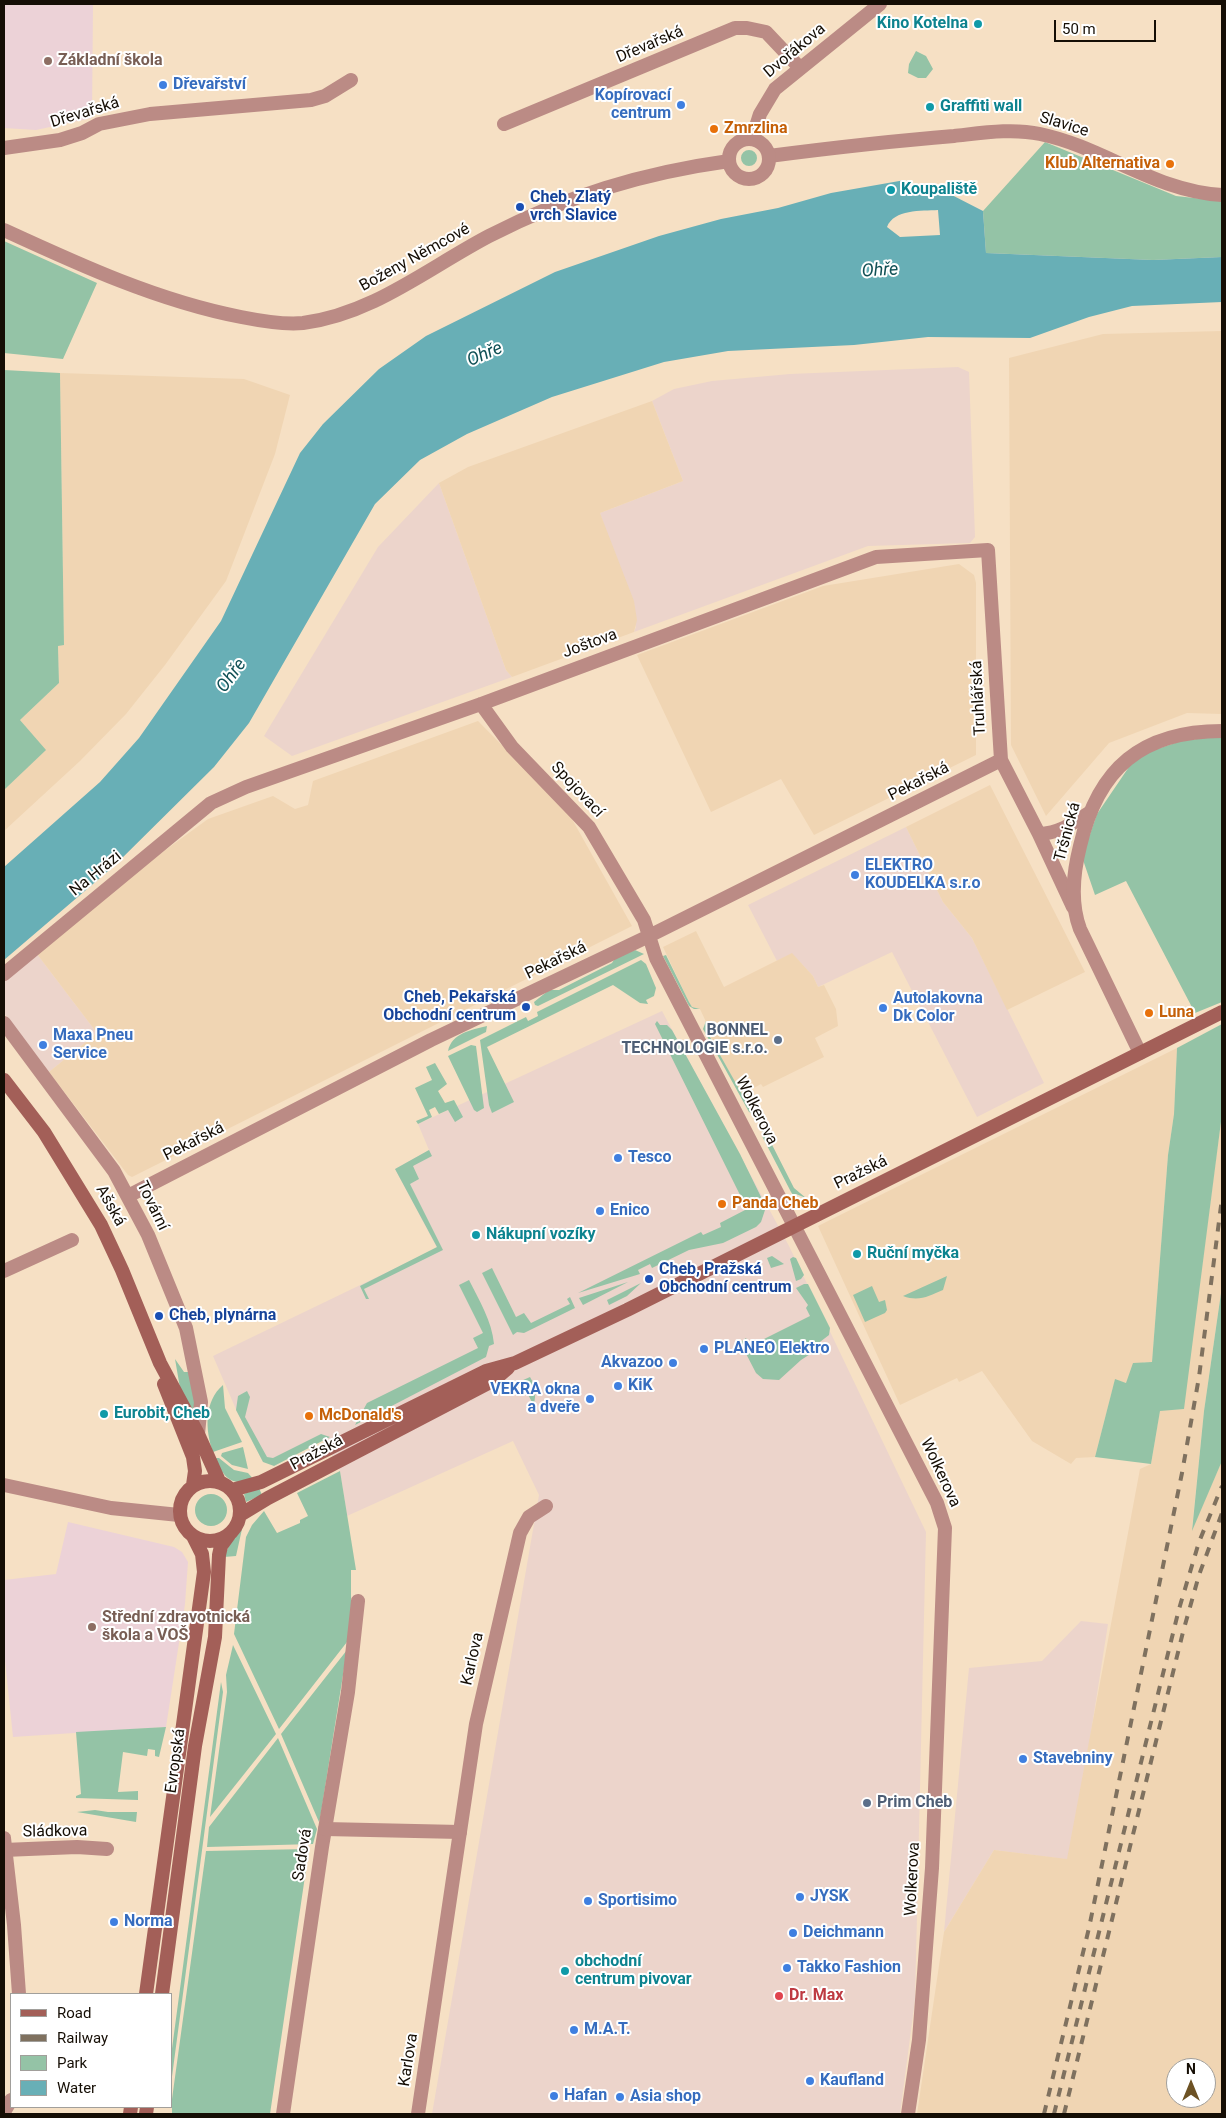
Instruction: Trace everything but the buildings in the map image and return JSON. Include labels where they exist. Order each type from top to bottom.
[{"type":"main road","name":"Pražská","points":[[232,1490],[261,1482],[486,1371],[515,1363],[1222,1012]]},
{"type":"main road","name":"Ašská","points":[[4,1080],[44,1132],[92,1208],[122,1270],[160,1363],[198,1434],[220,1481]]},
{"type":"main road","name":"Ašská","points":[[160,1363],[164,1386],[194,1457],[193,1485]]},
{"type":"main road","name":"Pražská","points":[[240,1516],[268,1498],[494,1380],[515,1363]]},
{"type":"main road","points":[[202,1481],[220,1481],[232,1490],[237,1498],[240,1516],[238,1523],[229,1535],[211,1541],[193,1536],[186,1531],[179,1515],[183,1496],[193,1485],[202,1481]]},
{"type":"main road","name":"Evropská","points":[[162,1993],[195,1746],[215,1637],[219,1555],[221,1546],[229,1535]]},
{"type":"main road","name":"Evropská","points":[[146,1993],[203,1577],[202,1554],[193,1536]]},
{"type":"street","name":"Dvořákova","points":[[752,138],[767,99],[800,68],[880,4]]},
{"type":"street","name":"Dřevařská","points":[[504,124],[735,28],[747,28],[766,32],[800,68]]},
{"type":"street","name":"Dřevařská","points":[[4,148],[60,140],[82,133],[99,124],[150,114],[311,100],[325,96],[351,80]]},
{"type":"street","name":"Slavice","points":[[769,156],[876,142],[1020,131],[1070,142],[1134,172],[1165,183],[1222,195]]},
{"type":"street","points":[[752,138],[764,144],[769,156],[765,170],[752,178],[737,175],[729,162],[734,146],[740,141],[752,138]]},
{"type":"street","name":"Boženy Němcové","points":[[4,230],[140,289],[227,314],[281,323],[303,323],[347,313],[375,303],[487,237],[558,205],[644,176],[729,162]]},
{"type":"street","name":"Joštova","points":[[211,803],[246,787],[481,704],[876,557],[988,550]]},
{"type":"street","name":"Truhlářská","points":[[988,550],[1001,760],[1039,834],[1073,907],[1080,929],[1140,1053]]},
{"type":"street","name":"Spojovací","points":[[481,704],[512,747],[589,826],[644,920],[649,936]]},
{"type":"street","name":"Tršnická","points":[[1073,907],[1076,868],[1089,813],[1114,772],[1140,749],[1157,740],[1179,734],[1222,731]]},
{"type":"street","name":"Pekařská","points":[[128,1196],[432,1040],[649,936],[1001,760]]},
{"type":"street","name":"Na Hrázi","points":[[4,974],[211,803]]},
{"type":"street","points":[[1039,834],[1052,833],[1089,813]]},
{"type":"street","name":"Wolkerova","points":[[649,936],[656,958],[796,1225],[937,1503],[945,1528],[932,1868],[919,2040],[908,2114]]},
{"type":"street","name":"Tovární","points":[[4,1023],[114,1172],[148,1235],[186,1328],[201,1402],[198,1434]]},
{"type":"street","points":[[4,1271],[72,1240]]},
{"type":"street","points":[[4,1485],[119,1510],[179,1515]]},
{"type":"street","name":"Karlova","points":[[418,2114],[476,1724],[520,1533],[529,1517],[546,1506]]},
{"type":"street","name":"Sadová","points":[[283,2114],[325,1830],[348,1692],[358,1600]]},
{"type":"street","points":[[325,1830],[460,1832]]},
{"type":"street","points":[[4,1846],[19,1993]]},
{"type":"street","name":"Sládkova","points":[[4,1846],[107,1849]]},
{"type":"shaded area","name":"Základní škola","points":[[4,4],[93,4],[92,118],[36,130],[4,128]]},
{"type":"shaded area","points":[[1222,331],[1222,714],[1187,713],[1109,743],[1046,816],[1011,745],[1009,358],[1103,334]]},
{"type":"shaded area","points":[[958,367],[969,372],[975,537],[970,543],[868,546],[634,632],[636,627],[600,513],[683,481],[652,401],[674,389],[712,381],[790,374]]},
{"type":"shaded area","points":[[60,373],[244,379],[290,395],[275,454],[226,581],[165,665],[126,714],[80,761],[4,831],[4,790],[45,750],[20,720],[59,683],[58,645],[64,645]]},
{"type":"shaded area","points":[[652,401],[683,481],[600,513],[634,601],[637,620],[634,632],[512,677],[506,670],[439,483],[468,467]]},
{"type":"shaded area","points":[[439,483],[506,670],[512,677],[292,756],[264,736],[378,547]]},
{"type":"shaded area","points":[[959,564],[974,575],[976,583],[976,755],[814,835],[781,779],[711,812],[637,655],[823,586]]},
{"type":"shaded area","points":[[478,721],[568,812],[632,926],[132,1177],[128,1175],[49,1072],[97,1033],[37,954],[149,862],[208,819],[273,796],[295,809],[308,805],[313,781]]},
{"type":"shaded area","points":[[990,785],[1085,972],[1007,1010],[972,938],[943,902],[906,827]]},
{"type":"shaded area","points":[[906,827],[943,902],[972,938],[1044,1083],[977,1117],[892,952],[818,987],[813,976],[792,954],[777,961],[748,905]]},
{"type":"shaded area","points":[[696,931],[724,987],[792,953],[813,976],[818,987],[824,985],[836,1009],[838,1026],[815,1038],[824,1057],[763,1087],[761,1084],[742,1095],[706,1029],[707,1024],[700,1009],[692,1007],[689,1002],[663,947]]},
{"type":"shaded area","points":[[37,954],[97,1033],[49,1072],[4,1013],[4,982]]},
{"type":"shaded area","points":[[662,1011],[789,1246],[926,1532],[915,2000],[900,2114],[432,2114],[539,1495],[513,1441],[347,1516],[340,1471],[324,1440],[263,1462],[238,1414],[213,1356],[437,1248],[395,1169],[429,1150],[418,1124]]},
{"type":"shaded area","points":[[1177,1048],[1174,1114],[1168,1155],[1152,1363],[1144,1362],[1126,1383],[1115,1380],[1095,1457],[1076,1458],[1071,1464],[1032,1441],[982,1371],[959,1382],[957,1378],[900,1405],[818,1226]]},
{"type":"shaded area","points":[[1222,1113],[1222,1286],[1204,1411],[1192,1529],[1222,1461],[1222,2114],[917,2114],[944,1932],[994,1850],[1067,1859],[1140,1469],[1151,1464],[1160,1410],[1183,1409]]},
{"type":"shaded area","name":"Střední zdravotnická škola a VOŠ","points":[[68,1522],[174,1547],[182,1552],[188,1562],[185,1604],[166,1727],[13,1737],[4,1651],[4,1580],[56,1574]]},
{"type":"shaded area","name":"Stavebniny","points":[[1081,1621],[1108,1624],[1071,1860],[994,1850],[944,1932],[969,1668],[1042,1661]]},
{"type":"green space","points":[[916,51],[926,56],[933,69],[926,78],[918,78],[908,73],[909,64]]},
{"type":"green space","points":[[1045,142],[1176,196],[1222,201],[1222,257],[1153,260],[986,253],[983,211]]},
{"type":"green space","points":[[746,150],[752,150],[757,155],[755,164],[746,166],[741,161],[741,155]]},
{"type":"green space","points":[[4,241],[97,283],[63,359],[4,353]]},
{"type":"green space","points":[[4,370],[60,373],[64,645],[58,646],[59,683],[20,720],[46,750],[4,790]]},
{"type":"green space","points":[[1212,737],[1222,738],[1222,1002],[1195,1013],[1126,881],[1095,895],[1082,857],[1097,814],[1133,761],[1151,751],[1181,741]]},
{"type":"green space","points":[[635,950],[644,954],[538,1006],[535,1005],[534,1002],[549,990],[559,990],[612,963],[615,958]]},
{"type":"green space","points":[[666,955],[692,1007],[700,1009],[694,1009],[689,1006],[663,956]]},
{"type":"green space","points":[[641,960],[646,964],[656,988],[654,996],[646,1000],[648,1004],[640,1003],[613,985],[487,1047],[514,1102],[492,1113],[489,1105],[480,1040],[526,1017],[528,1021],[538,1016],[537,1012]]},
{"type":"green space","points":[[657,1021],[660,1025],[667,1025],[672,1030],[740,1154],[763,1201],[765,1210],[761,1222],[756,1227],[723,1243],[689,1250],[652,1268],[650,1264],[638,1270],[640,1274],[578,1293],[701,1232],[703,1235],[721,1227],[720,1223],[747,1209],[655,1024]]},
{"type":"green space","points":[[706,1021],[706,1030],[742,1094],[746,1092],[757,1115],[749,1112],[703,1029]]},
{"type":"green space","points":[[1222,1024],[1222,1114],[1184,1409],[1160,1411],[1151,1464],[1095,1457],[1115,1379],[1126,1383],[1133,1363],[1152,1362],[1168,1155],[1174,1114],[1177,1048]]},
{"type":"green space","points":[[487,1026],[486,1032],[448,1051],[450,1045],[458,1036]]},
{"type":"green space","points":[[471,1045],[476,1046],[484,1108],[477,1112],[474,1110],[448,1056]]},
{"type":"green space","points":[[435,1063],[447,1084],[438,1091],[445,1103],[454,1100],[463,1117],[455,1122],[448,1110],[439,1114],[435,1107],[429,1110],[432,1117],[418,1124],[416,1121],[428,1116],[415,1088],[432,1080],[426,1067]]},
{"type":"green space","points":[[763,1127],[794,1188],[806,1198],[796,1194],[793,1195],[791,1192],[762,1136]]},
{"type":"green space","points":[[429,1150],[432,1156],[413,1166],[419,1179],[410,1184],[443,1250],[364,1289],[369,1299],[366,1299],[360,1286],[437,1247],[395,1169]]},
{"type":"green space","points":[[772,1256],[784,1264],[771,1268],[767,1258]]},
{"type":"green space","points":[[796,1258],[804,1275],[796,1281],[790,1259]]},
{"type":"green space","points":[[492,1268],[516,1317],[524,1313],[531,1323],[570,1304],[567,1299],[570,1297],[575,1308],[524,1333],[517,1332],[513,1335],[482,1273]]},
{"type":"green space","points":[[947,1276],[943,1290],[919,1298],[903,1296]]},
{"type":"green space","points":[[469,1280],[493,1335],[494,1344],[489,1346],[486,1357],[355,1425],[367,1403],[478,1348],[473,1338],[483,1333],[459,1285]]},
{"type":"green space","points":[[628,1282],[583,1305],[579,1298]]},
{"type":"green space","points":[[641,1283],[627,1296],[609,1305],[607,1300]]},
{"type":"green space","points":[[808,1284],[830,1328],[829,1335],[816,1345],[818,1349],[801,1360],[779,1380],[763,1379],[756,1373],[741,1344],[742,1341],[746,1338],[750,1346],[810,1316],[806,1308],[808,1305],[796,1288]]},
{"type":"green space","points":[[872,1286],[879,1302],[885,1300],[887,1310],[885,1313],[865,1322],[853,1295]]},
{"type":"green space","points":[[1222,1286],[1222,1461],[1192,1531],[1204,1411]]},
{"type":"green space","points":[[175,1359],[184,1372],[191,1372],[196,1400],[193,1411],[180,1388]]},
{"type":"green space","points":[[530,1377],[536,1388],[534,1406],[521,1381]]},
{"type":"green space","points":[[223,1385],[225,1408],[242,1442],[213,1452],[208,1425],[209,1407],[212,1399]]},
{"type":"green space","points":[[247,1391],[250,1397],[245,1417],[267,1457],[273,1458],[321,1434],[330,1437],[274,1466],[263,1462],[236,1410],[238,1396]]},
{"type":"green space","points":[[243,1447],[248,1469],[232,1465],[221,1456],[222,1453]]},
{"type":"green space","points":[[215,1458],[219,1458],[234,1470],[248,1473],[255,1481],[240,1482],[230,1479],[222,1471]]},
{"type":"green space","points":[[340,1471],[356,1570],[351,1570],[351,1624],[347,1642],[279,1729],[234,1634],[246,1537],[252,1525],[264,1511],[277,1533],[300,1523],[300,1520],[308,1516],[297,1493]]},
{"type":"green space","points":[[259,1488],[262,1495],[246,1502],[244,1494]]},
{"type":"green space","points":[[211,1494],[217,1495],[222,1499],[226,1504],[226,1516],[222,1521],[217,1525],[211,1526],[205,1525],[200,1521],[196,1516],[195,1510],[196,1504],[200,1499],[205,1495]]},
{"type":"green space","points":[[242,1529],[236,1556],[224,1557],[231,1541]]},
{"type":"green space","points":[[233,1645],[276,1734],[210,1817],[227,1692],[226,1675]]},
{"type":"green space","points":[[347,1650],[320,1819],[319,1822],[281,1734]]},
{"type":"green space","points":[[221,1682],[223,1692],[172,2076],[172,2049]]},
{"type":"green space","points":[[166,1727],[159,1757],[155,1756],[155,1750],[148,1749],[147,1756],[123,1752],[118,1792],[138,1791],[138,1800],[76,1798],[76,1796],[81,1794],[76,1732]]},
{"type":"green space","points":[[278,1738],[317,1829],[313,1844],[207,1847],[209,1827]]},
{"type":"green space","points":[[95,1810],[137,1812],[136,1822],[77,1812]]},
{"type":"green space","points":[[309,1849],[270,2114],[172,2114],[172,2099],[206,1851]]},
{"type":"water","name":"Ohře","points":[[905,180],[906,192],[944,191],[983,211],[986,253],[1153,260],[1222,257],[1222,302],[1132,306],[1089,317],[1030,338],[928,337],[854,345],[728,351],[664,362],[552,397],[467,434],[420,460],[375,504],[249,723],[214,767],[114,866],[4,960],[4,867],[100,782],[139,738],[221,621],[300,453],[323,424],[379,369],[426,336],[555,272],[659,236],[721,219],[778,208],[831,193]],"holes":[[[938,210],[940,235],[900,237],[887,227],[891,221],[902,214]]]},
{"type":"railway","points":[[1044,2114],[1089,1928],[1182,1473],[1199,1377],[1222,1198]]},
{"type":"railway","points":[[1054,2114],[1179,1609],[1199,1542],[1222,1486]]},
{"type":"railway","points":[[1064,2114],[1183,1632],[1199,1575],[1222,1513]]},
{"type":"place","name":"Kino Kotelna","points":[[978,24]]},
{"type":"place","name":"Základní škola","points":[[48,61]]},
{"type":"place","name":"Dřevařství","points":[[163,85]]},
{"type":"place","name":"Kopírovací centrum","points":[[681,105]]},
{"type":"place","name":"Graffiti wall","points":[[930,107]]},
{"type":"place","name":"Zmrzlina","points":[[714,129]]},
{"type":"place","name":"Klub Alternativa","points":[[1170,164]]},
{"type":"place","name":"Koupaliště","points":[[891,190]]},
{"type":"place","name":"Cheb, Zlatý vrch Slavice","points":[[520,207]]},
{"type":"place","name":"ELEKTRO KOUDELKA s.r.o","points":[[855,875]]},
{"type":"place","name":"Cheb, Pekařská Obchodní centrum","points":[[526,1007]]},
{"type":"place","name":"Autolakovna Dk Color","points":[[883,1008]]},
{"type":"place","name":"Luna","points":[[1149,1013]]},
{"type":"place","name":"BONNEL TECHNOLOGIE s.r.o.","points":[[778,1040]]},
{"type":"place","name":"Maxa Pneu Service","points":[[43,1045]]},
{"type":"place","name":"Tesco","points":[[618,1158]]},
{"type":"place","name":"Panda Cheb","points":[[722,1204]]},
{"type":"place","name":"Enico","points":[[600,1211]]},
{"type":"place","name":"Nákupní vozíky","points":[[476,1235]]},
{"type":"place","name":"Ruční myčka","points":[[857,1254]]},
{"type":"place","name":"Cheb, Pražská Obchodní centrum","points":[[649,1279]]},
{"type":"place","name":"Cheb, plynárna","points":[[159,1316]]},
{"type":"place","name":"PLANEO Elektro","points":[[704,1349]]},
{"type":"place","name":"Akvazoo","points":[[673,1363]]},
{"type":"place","name":"KiK","points":[[618,1386]]},
{"type":"place","name":"VEKRA okna a dveře","points":[[590,1399]]},
{"type":"place","name":"Eurobit, Cheb","points":[[104,1414]]},
{"type":"place","name":"McDonald's","points":[[309,1416]]},
{"type":"place","name":"Střední zdravotnická škola a VOŠ","points":[[92,1627]]},
{"type":"place","name":"Stavebniny","points":[[1023,1759]]},
{"type":"place","name":"Prim Cheb","points":[[867,1803]]},
{"type":"place","name":"JYSK","points":[[800,1897]]},
{"type":"place","name":"Sportisimo","points":[[588,1901]]},
{"type":"place","name":"Norma","points":[[114,1922]]},
{"type":"place","name":"Deichmann","points":[[793,1933]]},
{"type":"place","name":"Takko Fashion","points":[[787,1968]]},
{"type":"place","name":"obchodní centrum pivovar","points":[[565,1971]]},
{"type":"place","name":"Dr. Max","points":[[779,1996]]},
{"type":"place","name":"M.A.T.","points":[[574,2030]]},
{"type":"place","name":"Kaufland","points":[[810,2081]]},
{"type":"place","name":"Hafan","points":[[554,2096]]},
{"type":"place","name":"Asia shop","points":[[620,2097]]}]
